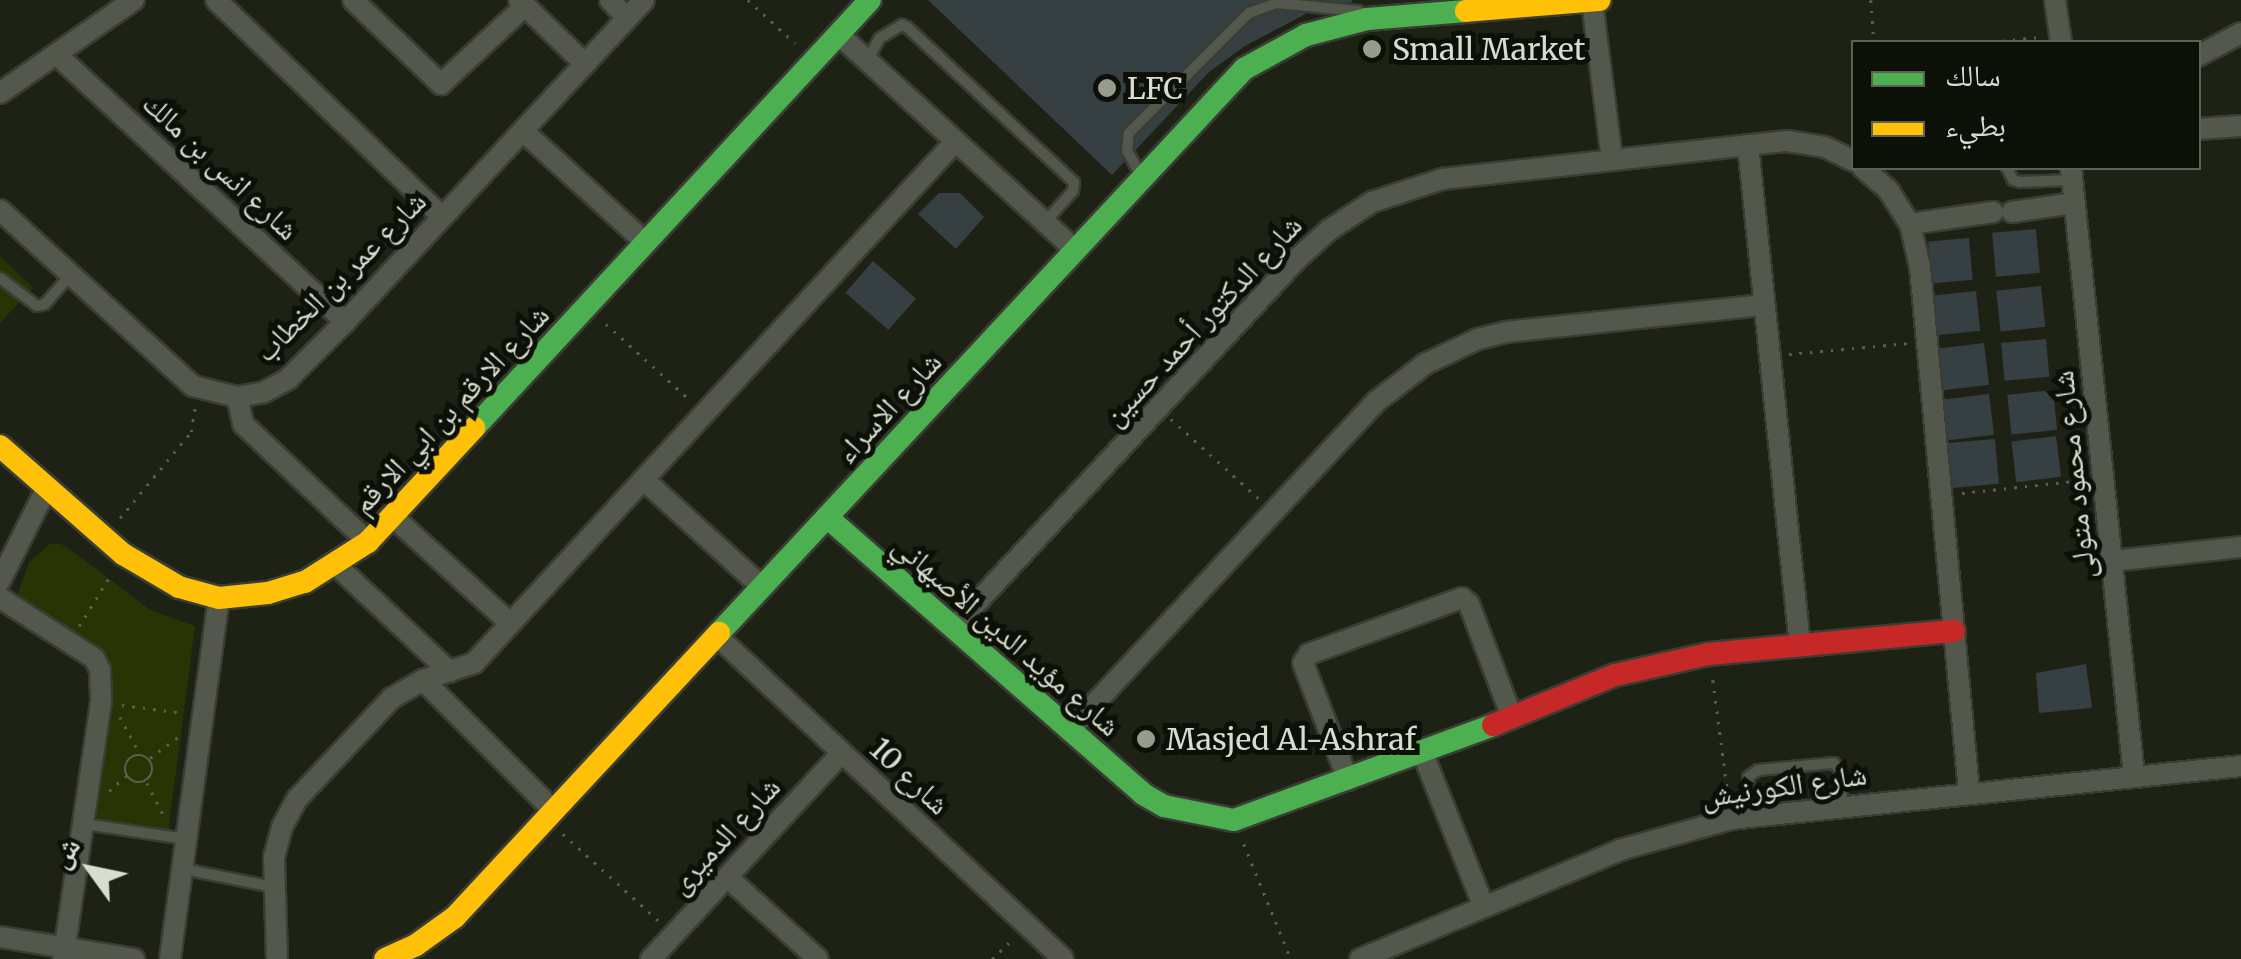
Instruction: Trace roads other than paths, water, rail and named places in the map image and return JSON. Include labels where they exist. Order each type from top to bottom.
[{"type":"street","points":[[0,92],[134,0]]},
{"type":"street","points":[[216,0],[442,218]]},
{"type":"street","points":[[353,0],[442,84],[522,3],[585,64]]},
{"type":"street","points":[[610,0],[627,18]]},
{"type":"street","name":"شارع عمر بن الخطاب","points":[[0,210],[193,386],[237,397],[264,392],[288,379],[345,322],[644,0]]},
{"type":"street","name":"شارع الارقم بن ابي الارقم","points":[[0,446],[122,554],[179,587],[219,598],[268,593],[305,582],[368,542],[870,0]]},
{"type":"street","points":[[1592,0],[1612,159]]},
{"type":"street","name":"شارع الاسراء","points":[[385,959],[416,945],[455,917],[1244,69],[1306,35],[1367,19],[1493,3],[1600,0]]},
{"type":"street","points":[[2055,0],[2060,38]]},
{"type":"street","points":[[2201,54],[2241,33]]},
{"type":"street","points":[[838,34],[1074,250]]},
{"type":"street","name":"شارع انس بن مالك","points":[[56,54],[345,322]]},
{"type":"street","points":[[2201,129],[2241,126]]},
{"type":"street","points":[[522,131],[645,242]]},
{"type":"street","name":"شارع الدكتور أحمد حسين","points":[[953,628],[1298,258],[1348,215],[1442,178],[1612,159],[1786,141],[1825,148],[1851,160]]},
{"type":"street","points":[[276,959],[274,857],[282,827],[298,800],[379,711],[423,680],[474,663],[954,143]]},
{"type":"street","points":[[1748,145],[1800,646]]},
{"type":"street","points":[[1865,170],[1889,190],[1910,224],[1920,266],[1969,791]]},
{"type":"street","name":"شارع محمود متولى","points":[[2072,174],[2134,776]]},
{"type":"street","points":[[1910,224],[2074,203]]},
{"type":"street","points":[[1070,731],[1377,401],[1425,364],[1464,344],[1506,332],[1764,305]]},
{"type":"street","points":[[237,397],[243,424],[368,542]]},
{"type":"street","points":[[644,480],[762,587]]},
{"type":"street","points":[[0,581],[46,489]]},
{"type":"street","points":[[392,516],[510,623]]},
{"type":"street","name":"شارع مؤيد الدين الأصبهاني","points":[[827,517],[1143,794],[1164,806],[1209,818],[1234,820],[1424,754],[1615,675],[1709,654],[1954,631]]},
{"type":"street","points":[[2112,561],[2241,547]]},
{"type":"street","points":[[336,565],[450,672]]},
{"type":"street","points":[[0,598],[94,658],[100,670],[100,702],[64,954]]},
{"type":"street","points":[[170,959],[183,839],[219,598]]},
{"type":"street","points":[[1348,780],[1303,663],[1309,654],[1462,598],[1469,604],[1512,718]]},
{"type":"street","name":"شارع 10","points":[[717,636],[1063,959]]},
{"type":"street","points":[[423,680],[551,816]]},
{"type":"street","name":"شارع الدميرى","points":[[651,959],[842,753]]},
{"type":"street","points":[[1424,754],[1483,905]]},
{"type":"street","name":"شارع الكورنيش","points":[[1360,959],[1620,850],[1741,818],[1969,791],[2241,766]]},
{"type":"street","points":[[727,877],[818,959]]},
{"type":"street","points":[[0,938],[64,954],[134,959]]},
{"type":"lane","points":[[1142,178],[1127,151],[1129,133],[1249,13],[1276,3],[1344,7],[1367,19]]},
{"type":"lane","points":[[866,62],[880,38],[902,25],[908,27],[1074,182],[1074,191],[1044,223]]},
{"type":"lane","points":[[2008,170],[2013,180],[2020,182],[2072,174]]},
{"type":"lane","points":[[0,278],[37,306],[44,304],[70,275]]},
{"type":"lane","points":[[1741,818],[1748,778],[1758,770],[1834,763],[1839,769],[1842,806]]},
{"type":"lane","points":[[83,824],[183,839]]},
{"type":"lane","points":[[182,869],[273,887]]},
{"type":"place","name":"Small Market","points":[[1372,49]]},
{"type":"place","name":"LFC","points":[[1107,88]]},
{"type":"place","name":"Masjed Al-Ashraf","points":[[1146,739]]}]
